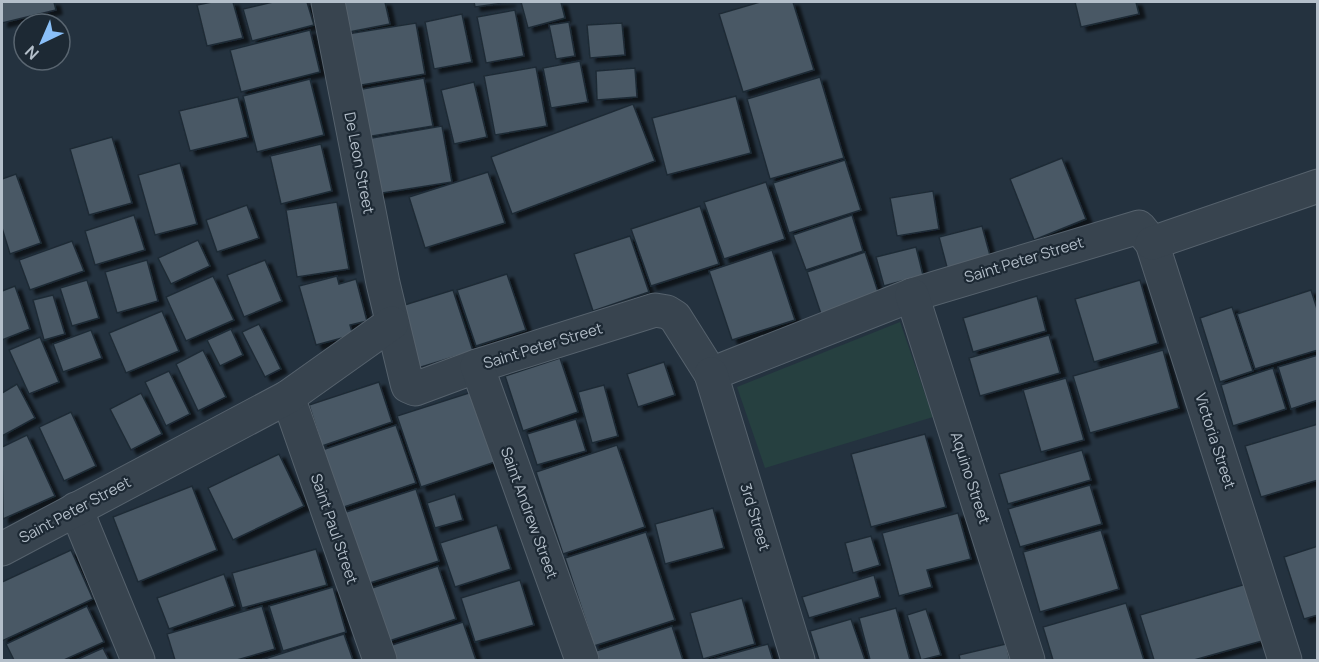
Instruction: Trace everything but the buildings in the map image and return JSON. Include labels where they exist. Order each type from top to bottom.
[{"type":"street","name":"De Leon Street","points":[[328,2],[392,323]]},
{"type":"street","name":"Saint Peter Street","points":[[2,549],[288,397],[392,323],[407,383],[415,389],[477,366],[655,310],[667,312],[675,317],[711,374],[912,295],[1145,235],[1317,186]]},
{"type":"street","name":"Victoria Street","points":[[1145,235],[1284,660]]},
{"type":"street","name":"Aquino Street","points":[[912,295],[1028,660]]},
{"type":"street","name":"Saint Andrew Street","points":[[477,366],[582,660]]},
{"type":"street","name":"3rd Street","points":[[711,374],[798,660]]},
{"type":"street","name":"Saint Paul Street","points":[[288,397],[380,660]]},
{"type":"street","points":[[76,509],[138,660]]},
{"type":"green space","points":[[900,322],[933,417],[765,468],[737,387]]}]
